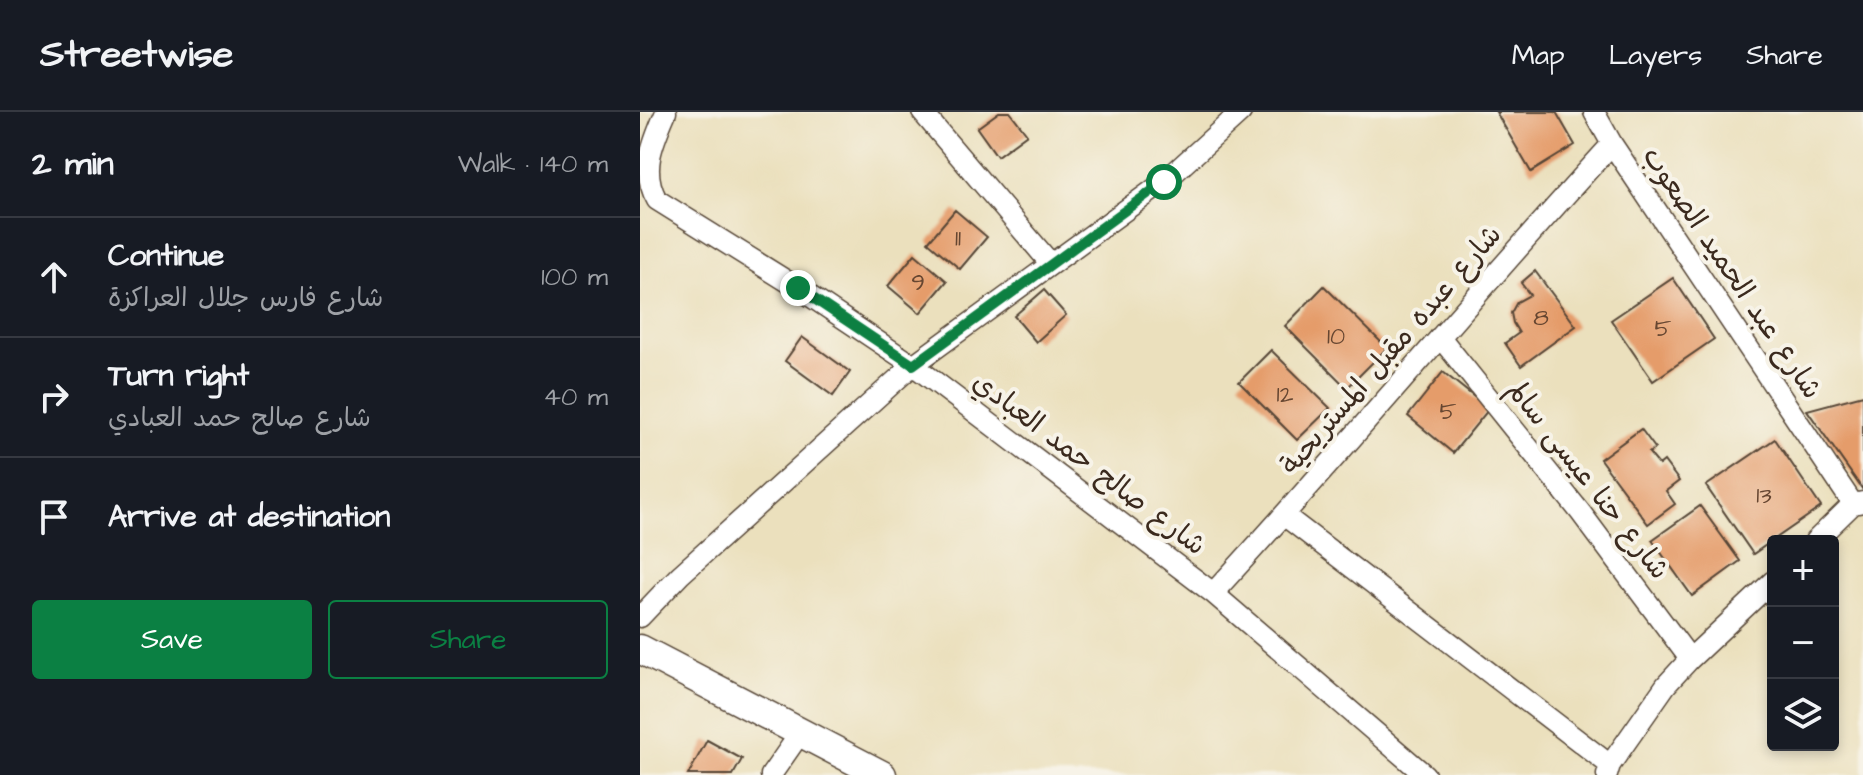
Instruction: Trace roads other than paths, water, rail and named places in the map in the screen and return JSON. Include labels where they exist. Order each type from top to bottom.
[{"type":"main road","points":[[640,649],[882,775]]},
{"type":"street","name":"شارع صالح حمد العبادي","points":[[666,112],[645,167],[645,190],[913,365],[1213,593],[1402,768],[1425,775]]},
{"type":"street","points":[[922,112],[1051,264]]},
{"type":"street","points":[[640,617],[680,575],[913,365],[1164,182],[1241,112]]},
{"type":"street","name":"شارع عبد الحميد الصعوب","points":[[1594,112],[1612,144],[1858,503]]},
{"type":"street","name":"شارع عبده مقبل المستريحية","points":[[1213,593],[1285,516],[1612,144]]},
{"type":"street","name":"شارع حنا عيسى سالم","points":[[1440,337],[1581,513],[1690,659]]},
{"type":"street","points":[[1822,535],[1858,503]]},
{"type":"street","points":[[1285,516],[1608,770],[1666,685],[1767,587]]},
{"type":"street","points":[[771,775],[801,732]]}]
